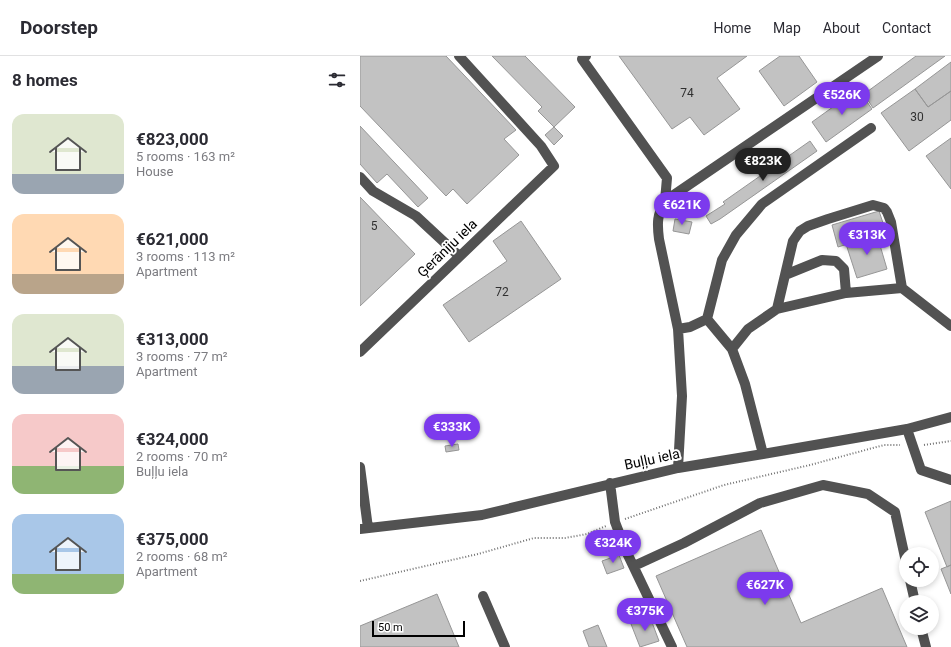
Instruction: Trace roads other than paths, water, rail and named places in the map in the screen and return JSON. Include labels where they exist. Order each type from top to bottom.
[{"type":"street","name":"Ģerāniju iela","points":[[360,352],[554,166],[541,146],[459,56]]},
{"type":"street","points":[[665,201],[878,56]]},
{"type":"street","points":[[582,57],[667,178],[665,201],[659,212],[658,234],[678,329],[682,396],[678,468]]},
{"type":"street","points":[[707,319],[722,260],[736,235],[762,204],[871,128]]},
{"type":"street","points":[[360,177],[373,191],[416,216],[459,256]]},
{"type":"street","points":[[778,309],[793,241],[800,231],[808,226],[835,216],[873,205],[879,205],[887,212],[891,222],[902,288],[951,326]]},
{"type":"street","points":[[785,275],[822,260],[836,261],[844,269],[846,293]]},
{"type":"street","points":[[732,349],[748,329],[778,309],[846,293],[902,288]]},
{"type":"street","points":[[678,329],[690,327],[707,319]]},
{"type":"street","points":[[707,319],[732,349],[745,384],[763,454]]},
{"type":"street","name":"Buļļu iela","points":[[364,528],[482,515],[610,483],[678,468],[907,429],[951,417]]},
{"type":"street","points":[[907,429],[922,470],[951,480]]},
{"type":"street","points":[[360,467],[364,528]]},
{"type":"street","points":[[610,483],[615,522],[672,647]]},
{"type":"street","points":[[634,566],[684,543],[760,502],[823,486],[868,494],[895,512],[903,547]]},
{"type":"street","points":[[483,596],[505,647]]},
{"type":"street","points":[[923,635],[926,647]]}]
